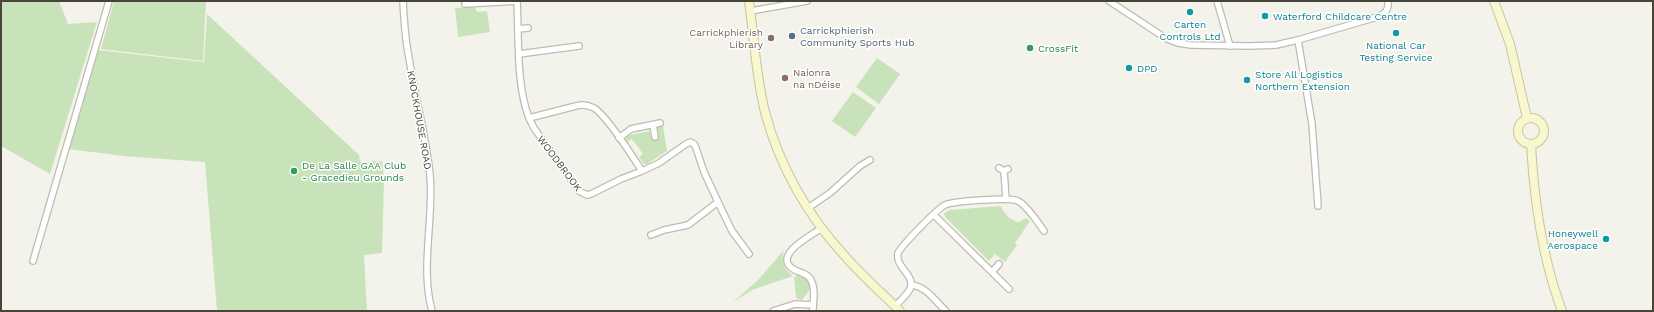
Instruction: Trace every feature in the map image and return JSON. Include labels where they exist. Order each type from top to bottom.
[{"type":"street","points":[[33,261],[109,1]]},
{"type":"street","name":"KNOCKHOUSE ROAD","points":[[403,1],[408,58],[425,138],[430,175],[431,213],[427,268],[432,311]]},
{"type":"street","points":[[465,4],[517,1]]},
{"type":"street","name":"WOODBROOK","points":[[517,1],[519,54],[525,107],[534,128],[580,192],[583,194],[590,194],[642,171],[659,163],[690,142],[694,144],[696,148],[704,172],[732,231],[749,254]]},
{"type":"street","points":[[749,1],[758,78],[770,129],[786,169],[808,208],[822,228],[843,254],[897,309],[911,285],[909,278],[898,263],[898,254],[934,214],[944,206],[949,204],[1006,199],[1016,200],[1023,204],[1044,231]]},
{"type":"street","points":[[750,11],[807,1]]},
{"type":"street","points":[[1109,1],[1172,41],[1191,45],[1230,46],[1269,46],[1298,40],[1377,17],[1386,12],[1388,1]]},
{"type":"street","points":[[1217,1],[1230,46]]},
{"type":"street","points":[[1494,1],[1510,44],[1527,118]]},
{"type":"street","points":[[480,3],[480,11]]},
{"type":"street","points":[[518,29],[528,28]]},
{"type":"street","points":[[1298,40],[1312,124],[1318,206]]},
{"type":"street","points":[[519,54],[579,46]]},
{"type":"street","points":[[529,118],[571,106],[586,105],[597,111],[642,171]]},
{"type":"street","points":[[1527,118],[1536,118],[1540,121],[1544,128],[1544,135],[1541,140],[1531,144],[1522,140],[1518,132],[1520,124],[1527,118]]},
{"type":"street","points":[[618,138],[631,129],[660,123]]},
{"type":"street","points":[[653,125],[655,138]]},
{"type":"street","points":[[1531,144],[1534,184],[1540,228],[1550,273],[1562,311]]},
{"type":"street","points":[[808,208],[830,193],[860,166],[870,160]]},
{"type":"street","points":[[1003,169],[1006,199]]},
{"type":"street","points":[[651,235],[664,230],[688,225],[718,202]]},
{"type":"street","points":[[934,214],[1009,290]]},
{"type":"street","points":[[773,311],[795,304],[813,308],[813,288],[811,279],[805,274],[791,268],[788,263],[788,256],[792,248],[822,228]]},
{"type":"street","points":[[992,272],[998,264]]},
{"type":"street","points":[[911,285],[924,289],[942,310]]},
{"type":"green space","points":[[1,1],[59,1],[68,24],[97,22],[50,174],[1,146]]},
{"type":"green space","points":[[114,1],[206,1],[203,61],[101,49]]},
{"type":"green space","points":[[455,8],[475,8],[477,12],[487,11],[490,32],[458,37]]},
{"type":"green space","name":"De La Salle GAA Club - Gracedieu Grounds","points":[[207,14],[359,155],[360,162],[382,161],[384,180],[382,253],[364,255],[367,311],[217,311],[205,162],[124,156],[68,149],[97,50],[204,62]]},
{"type":"green space","points":[[877,58],[900,74],[879,104],[856,87]]},
{"type":"green space","points":[[853,92],[876,108],[855,137],[832,121]]},
{"type":"green space","points":[[663,126],[667,151],[647,164],[644,164],[639,157],[643,154],[632,139],[627,142],[626,138],[630,135],[650,131],[651,139],[657,138],[656,127]]},
{"type":"green space","points":[[1001,206],[1011,219],[1019,222],[1026,218],[1030,221],[1015,243],[1017,245],[1005,262],[995,254],[989,261],[945,217],[944,213],[950,210]]},
{"type":"green space","points":[[784,250],[783,258],[785,268],[793,276],[752,290],[732,303],[758,280]]},
{"type":"green space","points":[[797,275],[807,279],[811,288],[802,300],[797,299],[796,297],[794,278]]},
{"type":"place","name":"Carten Controls Ltd","points":[[1190,12]]},
{"type":"place","name":"Waterford Childcare Centre","points":[[1265,16]]},
{"type":"place","name":"National Car Testing Service","points":[[1396,33]]},
{"type":"place","name":"Carrickphierish Community Sports Hub","points":[[792,36]]},
{"type":"place","name":"Carrickphierish Library","points":[[771,38]]},
{"type":"place","name":"CrossFit","points":[[1030,48]]},
{"type":"place","name":"DPD","points":[[1129,68]]},
{"type":"place","name":"Naíonra na nDéise","points":[[785,78]]},
{"type":"place","name":"Store All Logistics Northern Extension","points":[[1247,80]]},
{"type":"place","name":"De La Salle GAA Club - Gracedieu Grounds","points":[[294,171]]},
{"type":"place","name":"Honeywell Aerospace","points":[[1606,239]]}]
